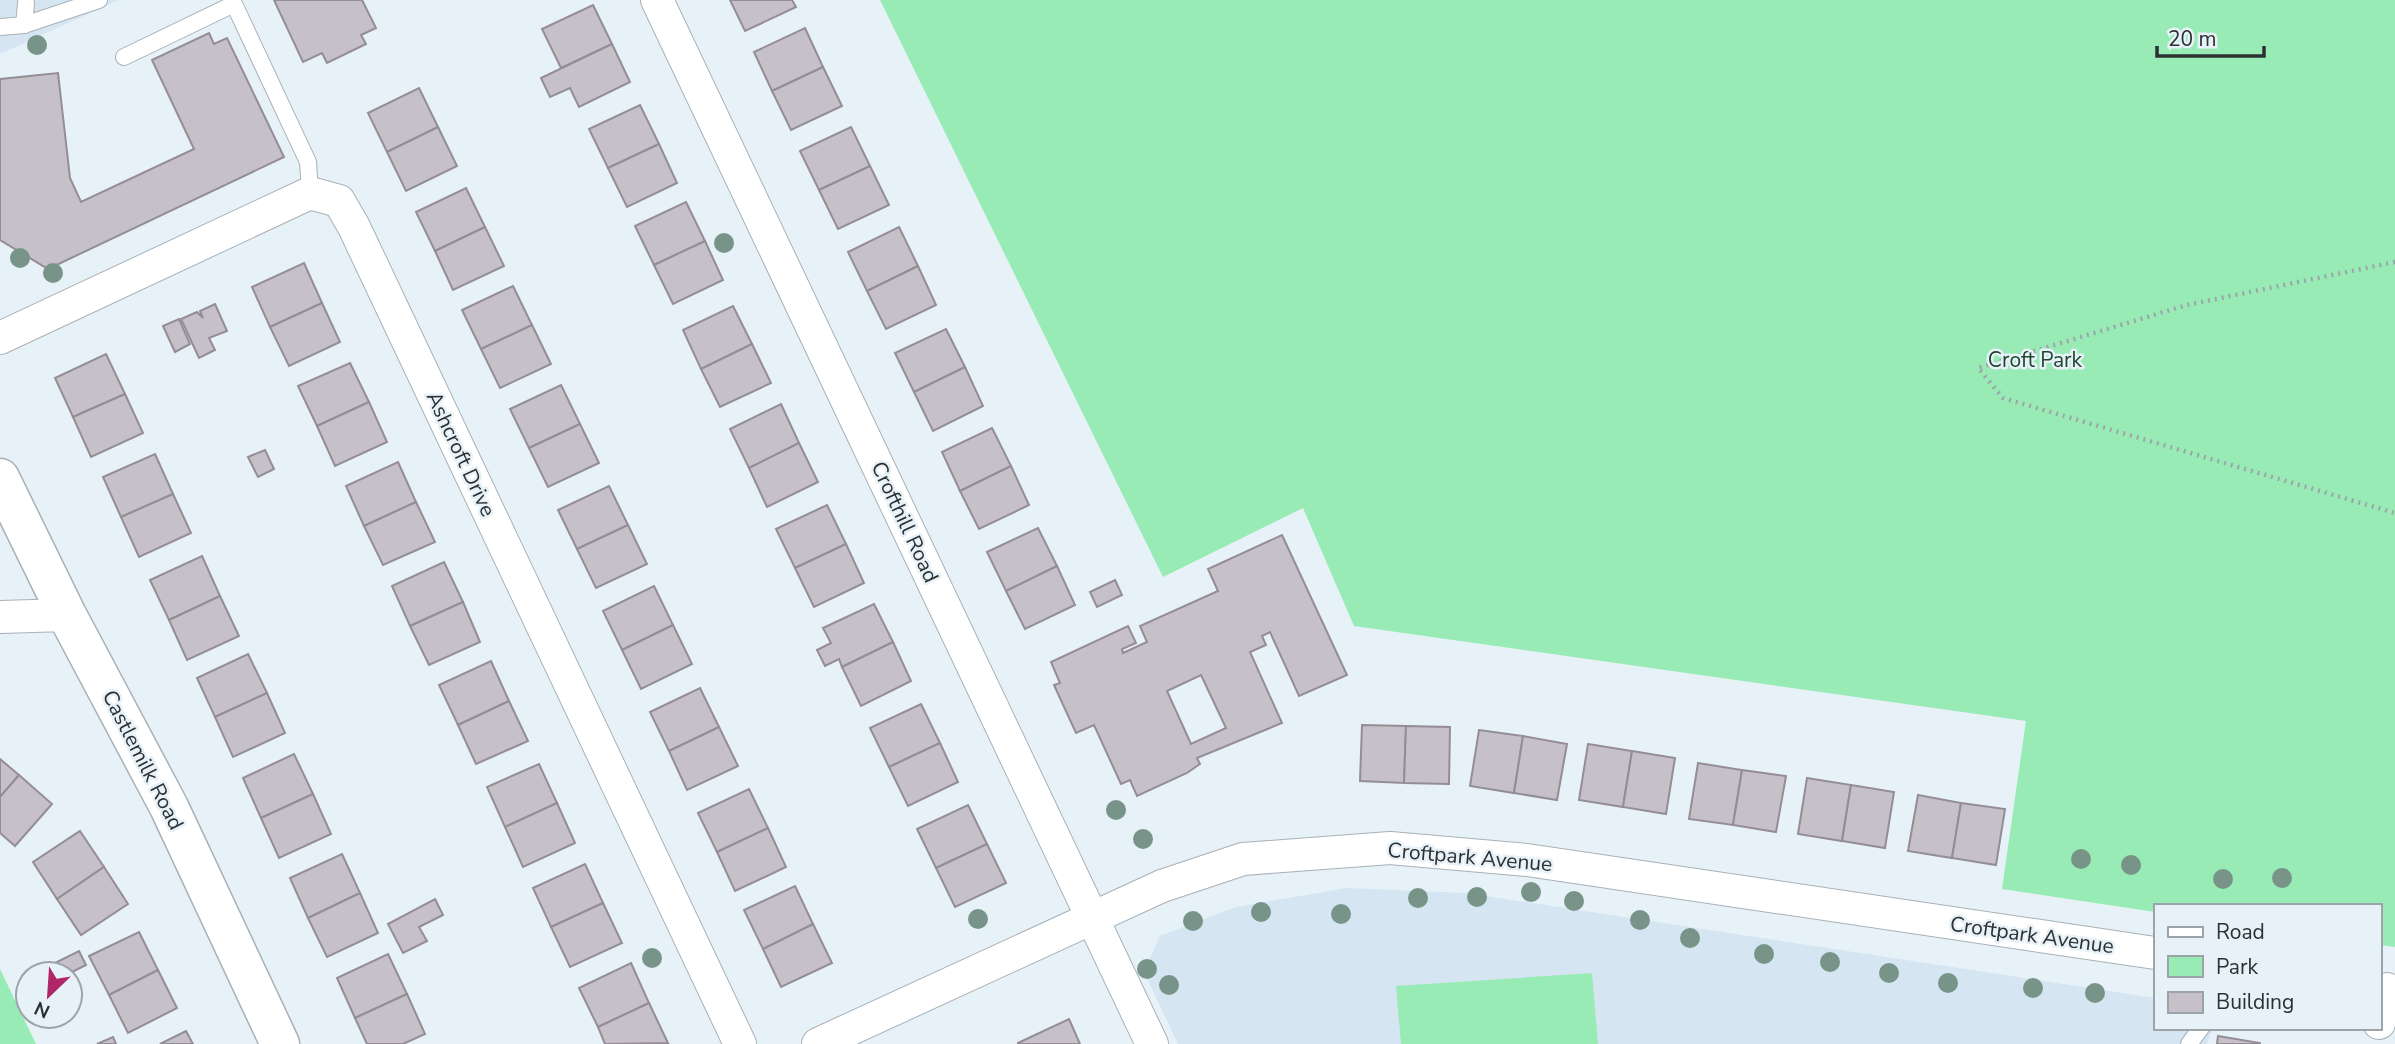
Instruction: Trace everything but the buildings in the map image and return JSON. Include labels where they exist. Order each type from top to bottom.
[{"type":"street","name":"Crofthill Road","points":[[657,0],[1153,1044]]},
{"type":"street","points":[[0,338],[310,193]]},
{"type":"street","name":"Ashcroft Drive","points":[[310,193],[339,201],[354,227],[740,1044]]},
{"type":"street","name":"Castlemilk Road","points":[[0,478],[66,615],[169,807],[280,1044]]},
{"type":"street","points":[[0,617],[66,615]]},
{"type":"street","name":"Croftpark Avenue","points":[[818,1044],[1162,886],[1243,859],[1390,848],[1527,860],[2154,953]]},
{"type":"street","points":[[2381,1015],[2387,990]]},
{"type":"lane","points":[[0,27],[24,25],[99,0]]},
{"type":"lane","points":[[24,25],[26,3]]},
{"type":"lane","points":[[124,57],[234,5],[308,162],[310,193]]},
{"type":"path","points":[[2395,262],[2187,305],[1978,368],[2003,398],[2395,513]]},
{"type":"shaded area","points":[[0,0],[119,0],[0,54]]},
{"type":"shaded area","points":[[1346,888],[1466,893],[2154,998],[2154,1030],[2212,1030],[2207,1044],[1178,1044],[1144,972],[1160,936],[1236,907]]},
{"type":"green space","name":"Croft Park","points":[[880,0],[2395,0],[2395,947],[2381,945],[2381,904],[2154,904],[2154,912],[2002,889],[2026,721],[1354,626],[1303,508],[1163,577]]},
{"type":"green space","points":[[0,969],[14,998],[14,1030],[29,1030],[36,1044],[0,1044]]},
{"type":"green space","points":[[1592,973],[1598,1044],[1401,1044],[1396,986]]}]
